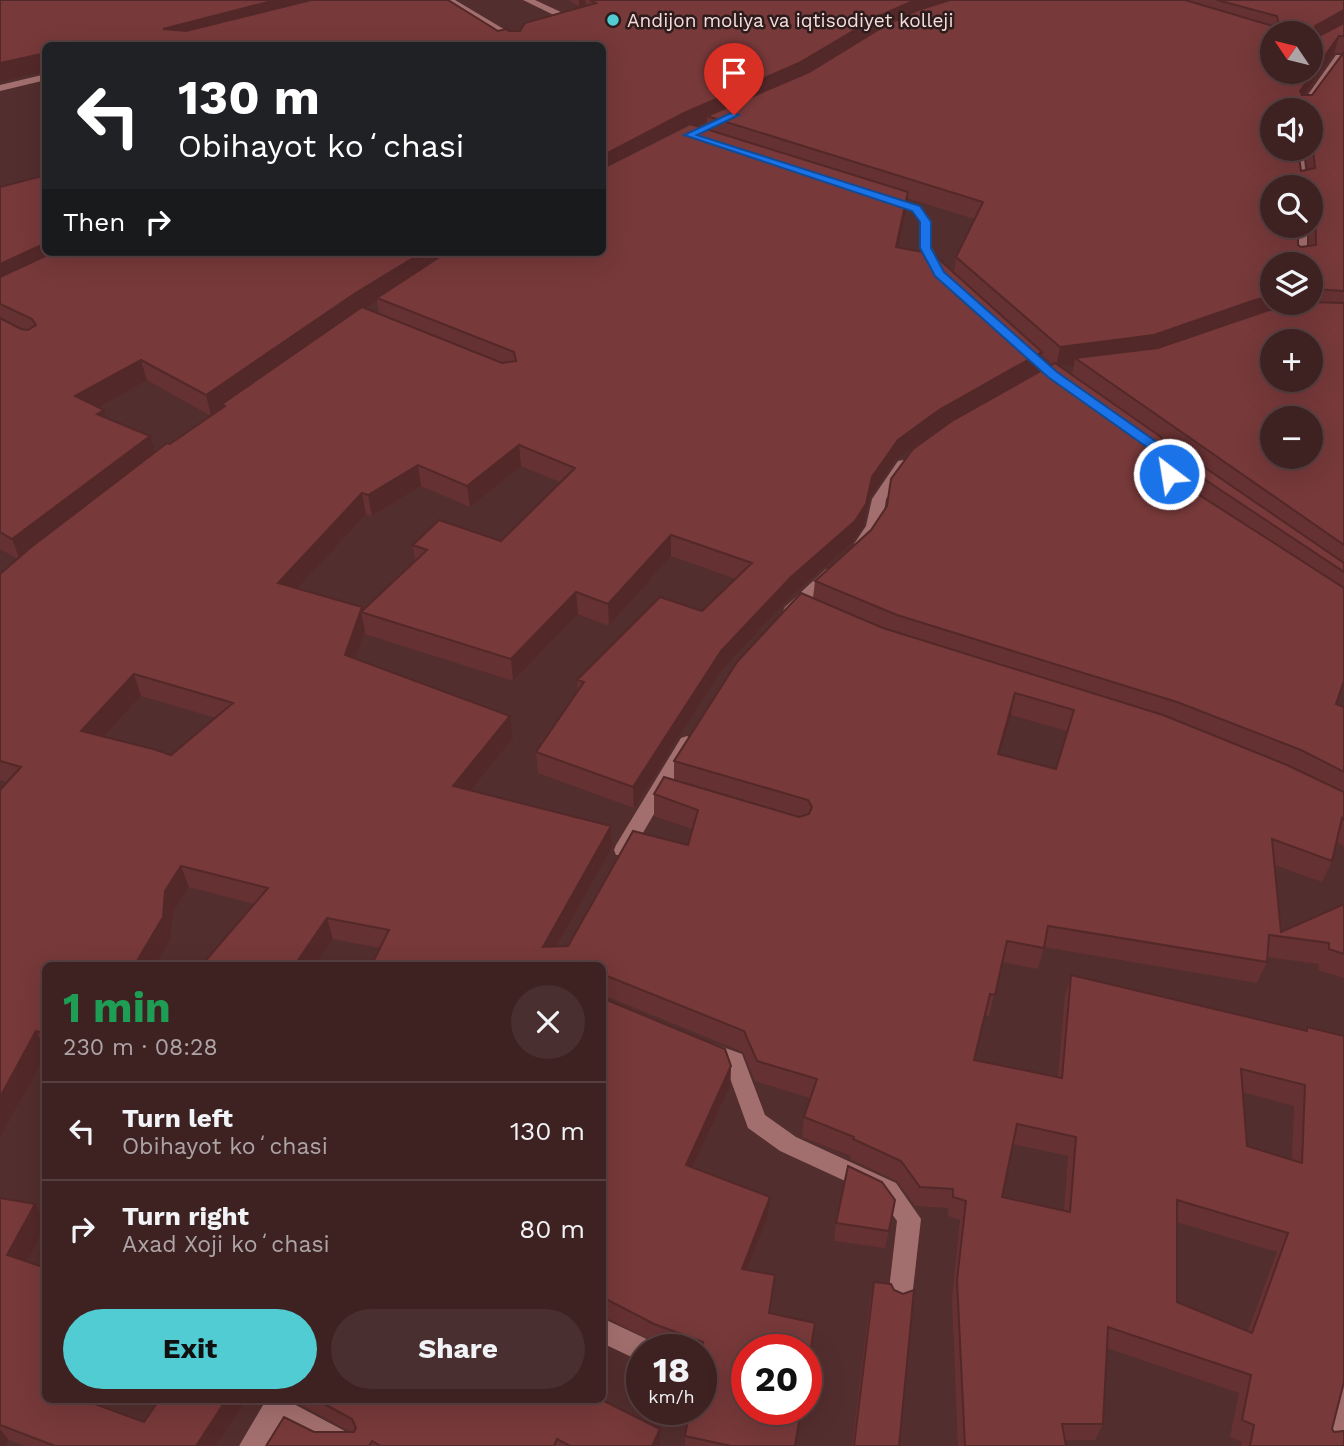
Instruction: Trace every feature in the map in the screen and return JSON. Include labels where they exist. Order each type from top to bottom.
[{"type":"street","points":[[447,0],[515,42]]},
{"type":"street","points":[[528,0],[562,16],[618,0]]},
{"type":"street","points":[[1310,98],[1338,56]]},
{"type":"street","points":[[0,88],[42,78]]},
{"type":"street","points":[[866,192],[916,208],[926,222],[926,248],[939,274],[950,283]]},
{"type":"street","points":[[1141,438],[1209,486]]},
{"type":"street","points":[[1164,453],[1171,480]]},
{"type":"street","points":[[780,622],[847,559],[874,526],[879,499],[903,465],[913,457]]},
{"type":"street","points":[[797,604],[820,614]]},
{"type":"street","points":[[611,870],[693,732]]},
{"type":"street","points":[[659,787],[684,794]]},
{"type":"street","points":[[695,1045],[734,1061],[756,1121],[788,1144],[888,1190],[909,1219],[900,1298]]},
{"type":"street","points":[[606,1332],[626,1342]]},
{"type":"street","points":[[1334,1446],[1344,1398]]},
{"type":"street","points":[[252,1446],[278,1404],[346,1446]]},
{"type":"building","points":[[0,0],[276,0],[163,29],[186,31],[311,0],[448,0],[498,31],[520,31],[525,23],[596,3],[590,0],[915,0],[877,17],[799,63],[684,113],[606,154],[606,42],[42,42],[42,54],[0,63]]},
{"type":"building","points":[[950,0],[1185,0],[1260,22],[1260,84],[1305,84],[1300,91],[1302,95],[1312,95],[1323,84],[1344,52],[1344,291],[1323,290],[1323,252],[1260,252],[1260,299],[1154,335],[1060,347],[956,257],[983,202],[707,116],[809,72],[886,25],[918,10]]},
{"type":"building","points":[[1217,0],[1344,0],[1344,10],[1323,22],[1278,21],[1277,16]]},
{"type":"building","points":[[1344,23],[1344,36],[1339,36],[1323,59],[1323,34]]},
{"type":"building","points":[[690,124],[908,192],[896,247],[933,254],[1042,352],[939,410],[898,440],[872,477],[866,504],[855,521],[791,577],[721,651],[633,787],[536,752],[584,682],[577,680],[660,597],[702,611],[752,563],[671,535],[608,604],[576,592],[511,659],[361,612],[427,550],[413,545],[439,520],[501,541],[575,468],[519,445],[467,486],[418,465],[368,495],[362,493],[278,583],[362,607],[345,655],[510,716],[453,786],[611,826],[543,947],[568,946],[633,831],[688,845],[698,810],[654,794],[664,777],[799,817],[809,814],[812,807],[808,800],[674,761],[737,662],[801,593],[883,628],[1163,715],[1287,765],[1344,792],[1344,820],[1342,818],[1332,861],[1272,839],[1281,932],[1344,905],[1344,954],[1329,949],[1329,943],[1269,935],[1267,962],[1048,926],[1044,948],[1007,941],[995,995],[990,994],[974,1060],[1062,1078],[1071,975],[1307,1031],[1307,1027],[1344,1036],[1344,1382],[1332,1429],[1334,1432],[1344,1431],[1344,1446],[1250,1446],[1254,1425],[1242,1420],[1251,1375],[1108,1327],[1103,1424],[1062,1424],[1066,1446],[965,1446],[957,1280],[966,1201],[953,1197],[953,1189],[920,1187],[901,1161],[853,1139],[854,1137],[804,1117],[817,1079],[757,1061],[744,1031],[606,976],[606,962],[373,962],[389,930],[327,918],[297,962],[204,962],[268,888],[181,866],[165,891],[163,917],[136,962],[42,962],[42,1033],[36,1031],[0,1097],[0,790],[21,767],[0,761],[0,574],[167,443],[170,444],[225,406],[222,404],[362,307],[502,363],[516,361],[514,352],[377,298],[441,256],[606,256],[606,166]],"holes":[[[134,674],[233,703],[171,755],[81,731]],[[1015,693],[1074,710],[1056,769],[998,754]],[[1241,1069],[1305,1085],[1302,1163],[1247,1146]],[[1017,1124],[1076,1137],[1070,1212],[1002,1197]],[[1177,1200],[1288,1233],[1252,1333],[1177,1302]]]},
{"type":"building","points":[[42,176],[42,245],[0,264],[0,187]]},
{"type":"building","points":[[45,256],[416,256],[354,294],[206,395],[141,360],[75,396],[104,410],[97,414],[150,436],[12,539],[0,532],[0,318],[21,329],[28,330],[36,325],[32,319],[0,304],[0,277]]},
{"type":"building","points":[[1323,302],[1344,303],[1344,545],[1075,358],[1158,348],[1260,313],[1323,315]]},
{"type":"building","points":[[1055,363],[1161,437],[1173,478],[1344,588],[1344,681],[1336,704],[1344,707],[1344,772],[1301,750],[1177,702],[897,615],[815,581],[871,530],[887,506],[891,479],[913,449],[952,421]]},
{"type":"building","points":[[1185,454],[1344,563],[1344,572],[1189,469]]},
{"type":"building","points":[[606,1000],[725,1049],[731,1066],[686,1165],[770,1197],[742,1269],[775,1275],[769,1313],[815,1323],[813,1334],[731,1334],[731,1425],[798,1425],[795,1446],[731,1446],[685,1436],[687,1425],[717,1425],[717,1334],[681,1334],[654,1324],[606,1299]]},
{"type":"building","points":[[848,1166],[882,1182],[895,1200],[889,1231],[836,1223]]},
{"type":"building","points":[[0,1198],[35,1204],[7,1255],[42,1267],[42,1403],[92,1403],[144,1422],[157,1403],[224,1403],[196,1446],[55,1446],[0,1425]]},
{"type":"building","points":[[874,1282],[891,1284],[894,1290],[903,1294],[914,1290],[899,1446],[854,1446]]},
{"type":"building","points":[[606,1402],[626,1412],[626,1425],[652,1425],[660,1429],[652,1446],[570,1446],[557,1439],[554,1446],[381,1446],[372,1441],[369,1446],[266,1446],[284,1417],[314,1432],[354,1432],[356,1428],[352,1419],[323,1403]]},
{"type":"place","name":"Andijon moliya va iqtisodiyet kolleji","points":[[613,20]]},
{"type":"route","points":[[734,115],[688,135],[916,208],[926,222],[926,248],[939,274],[1052,374],[1164,453],[1169,474]]}]
